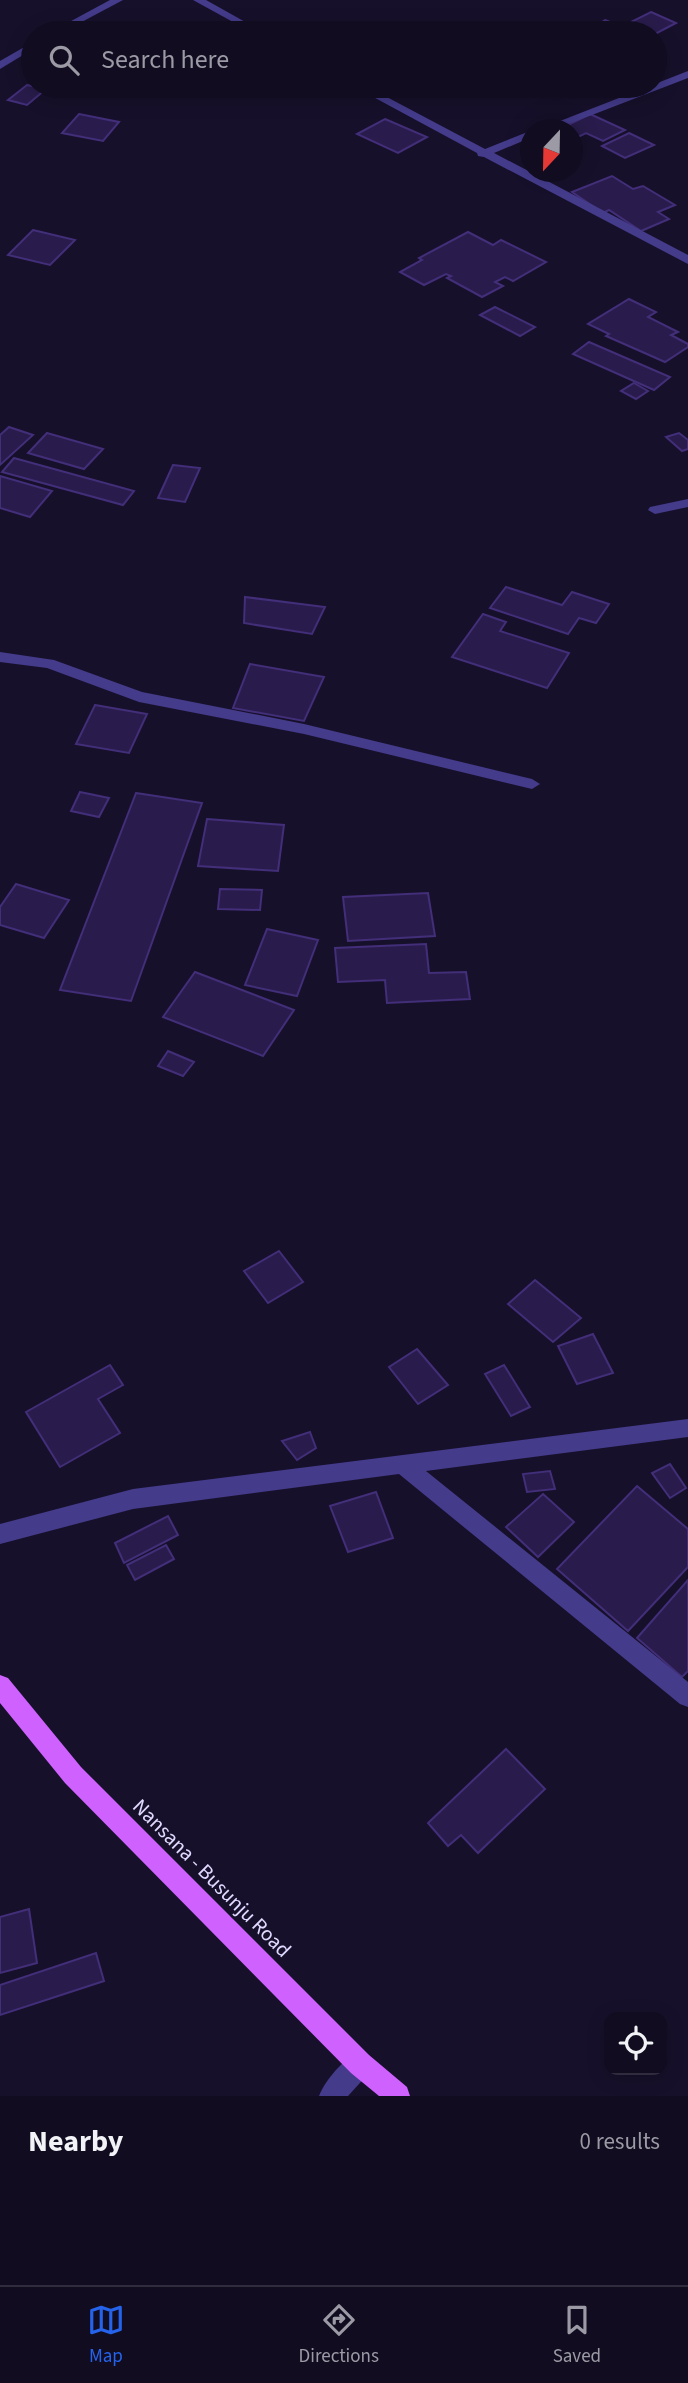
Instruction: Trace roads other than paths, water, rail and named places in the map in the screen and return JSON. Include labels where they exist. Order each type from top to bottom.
[{"type":"main road","name":"Nansana - Busunju Road","points":[[0,1686],[73,1776],[360,2064],[398,2096]]},
{"type":"street","points":[[77,21],[118,0]]},
{"type":"street","points":[[198,0],[237,21]]},
{"type":"street","points":[[0,66],[21,53]]},
{"type":"street","points":[[667,82],[688,74]]},
{"type":"street","points":[[380,98],[688,260]]},
{"type":"street","points":[[571,119],[625,98]]},
{"type":"street","points":[[482,154],[520,138]]},
{"type":"street","points":[[655,510],[688,503]]},
{"type":"street","points":[[0,657],[49,663],[139,697],[304,729],[532,784]]},
{"type":"street","points":[[0,1534],[132,1499],[688,1428]]},
{"type":"street","points":[[403,1465],[688,1696]]},
{"type":"street","points":[[331,2096],[360,2064]]}]
